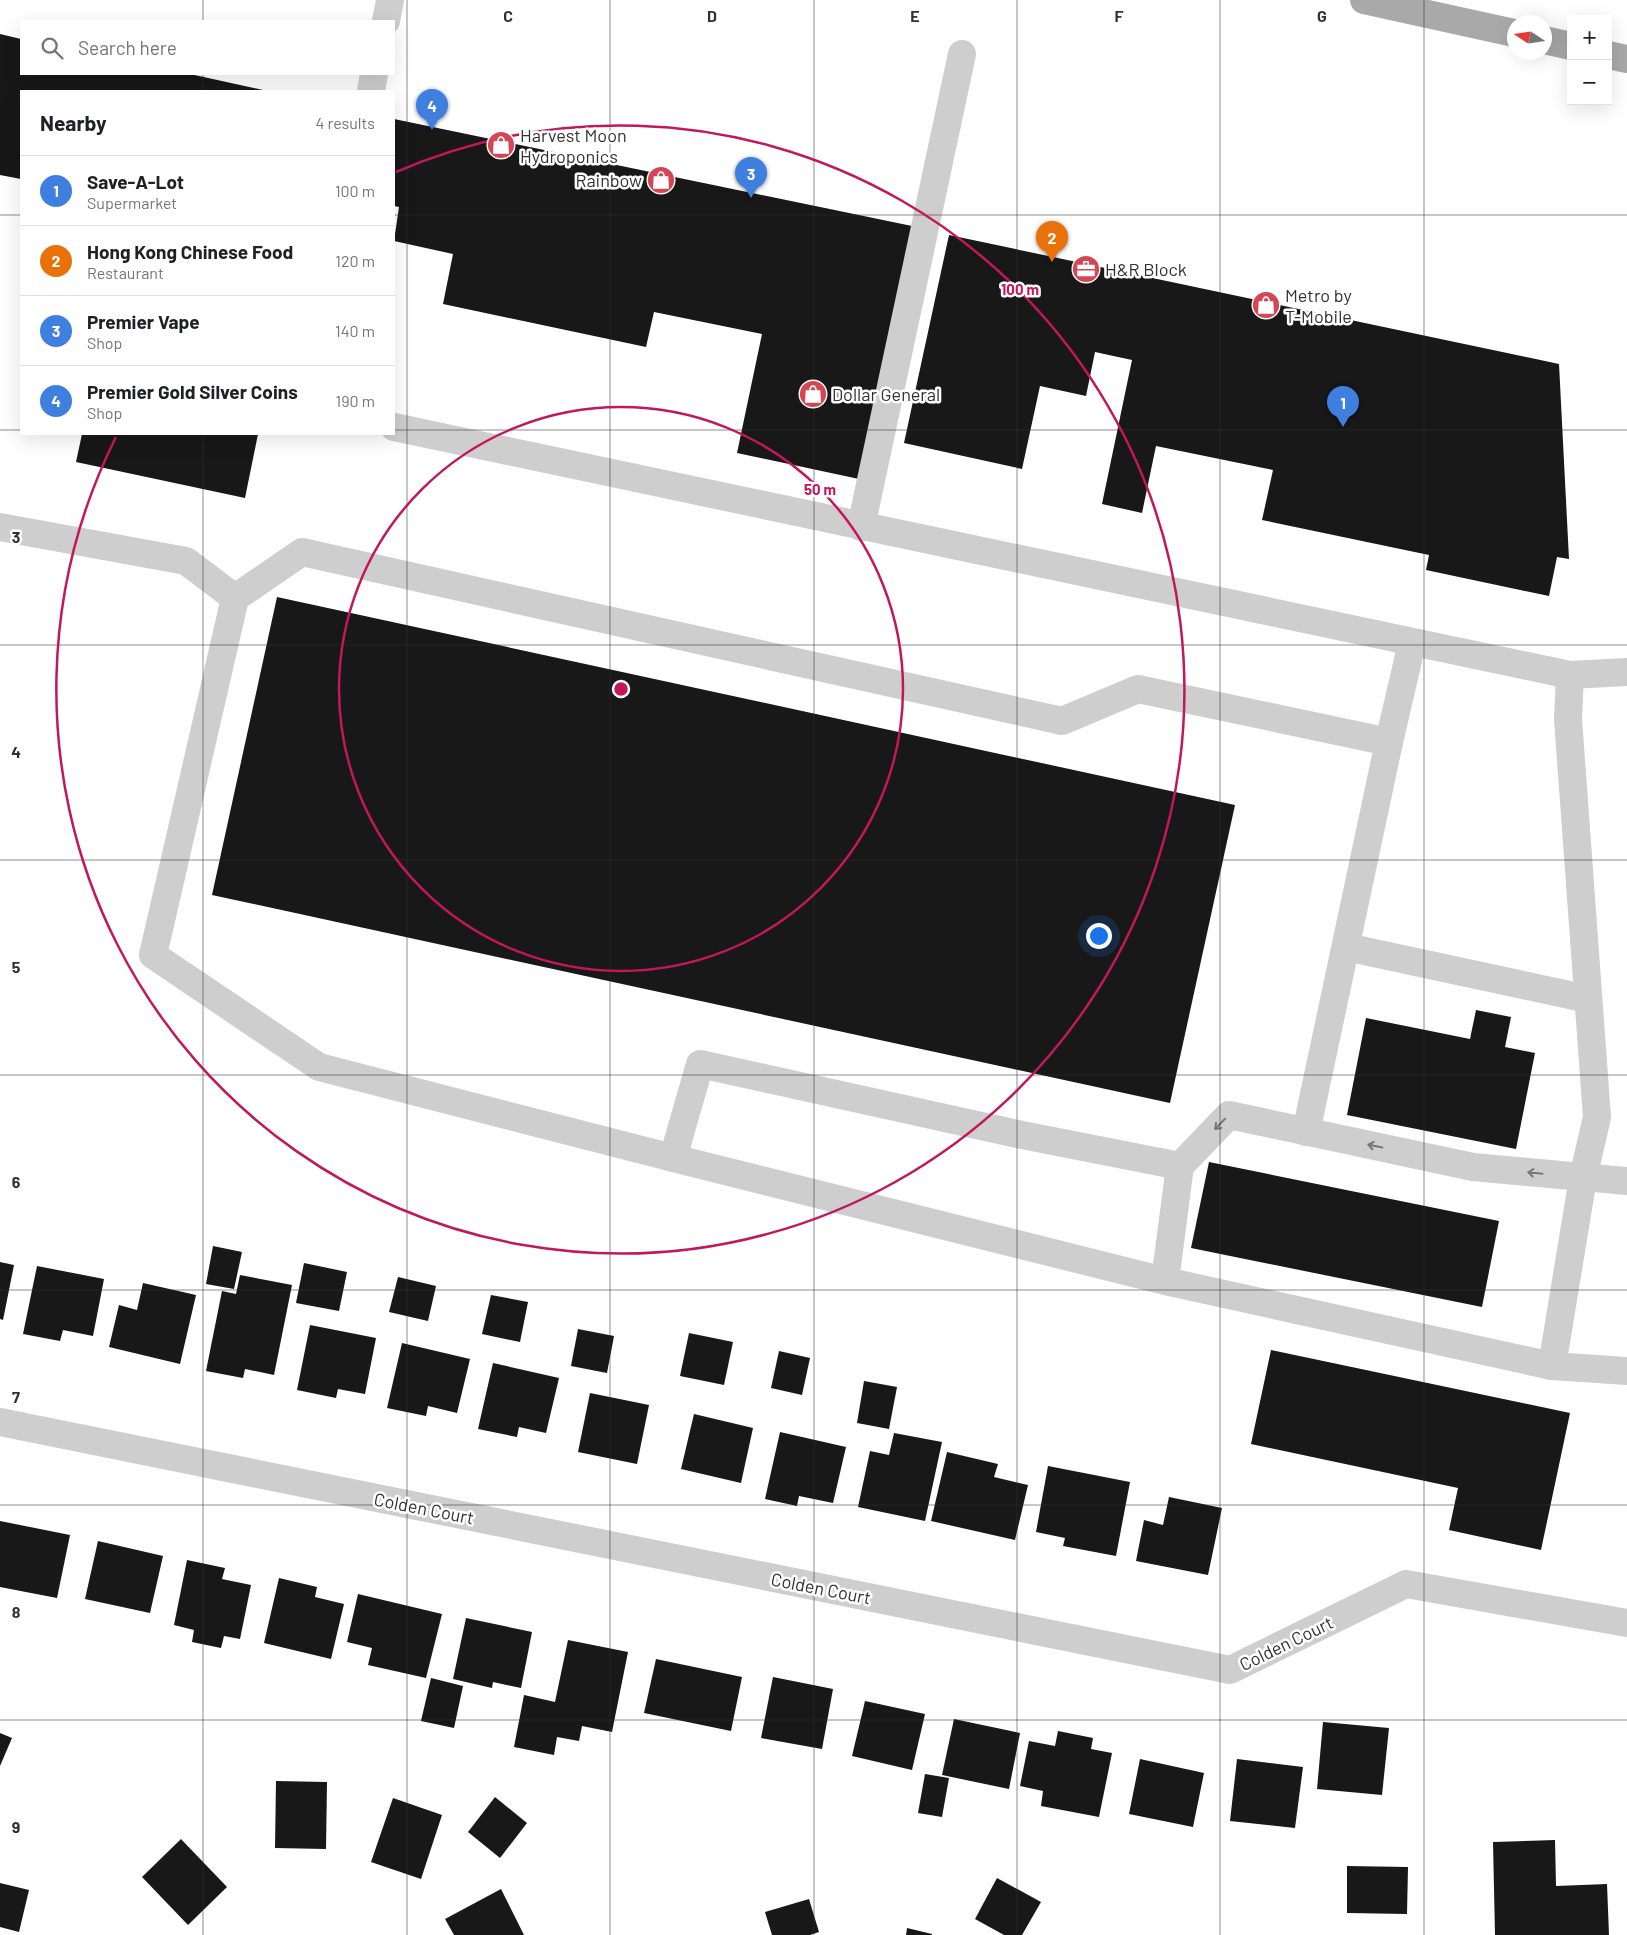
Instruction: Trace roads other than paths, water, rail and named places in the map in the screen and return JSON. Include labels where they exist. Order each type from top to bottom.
[{"type":"main road","points":[[1364,0],[1412,5],[1507,32]]},
{"type":"main road","points":[[1552,42],[1567,45]]},
{"type":"main road","points":[[1612,56],[1627,59]]},
{"type":"street","points":[[386,20],[390,0]]},
{"type":"street","points":[[862,526],[962,54]]},
{"type":"street","points":[[371,90],[374,75]]},
{"type":"street","points":[[395,428],[1570,675],[1627,672]]},
{"type":"street","points":[[0,526],[186,561],[235,598]]},
{"type":"street","points":[[1389,742],[1138,689],[1062,720],[302,552],[235,598],[153,955],[319,1068],[1165,1281],[1552,1366],[1627,1371]]},
{"type":"street","points":[[1306,1132],[1412,642]]},
{"type":"street","points":[[1552,1366],[1583,1178],[1597,1117],[1568,719],[1570,675]]},
{"type":"street","points":[[1346,946],[1588,999]]},
{"type":"street","points":[[673,1158],[700,1064],[1022,1135],[1180,1166]]},
{"type":"street","points":[[1165,1281],[1180,1166],[1229,1115],[1473,1166],[1627,1181]]},
{"type":"street","name":"Colden Court","points":[[0,1422],[1230,1670],[1406,1584],[1627,1623]]},
{"type":"place","name":"Premier Gold Silver Coins","points":[[432,130]]},
{"type":"place","name":"Harvest Moon Hydroponics","points":[[501,145]]},
{"type":"place","name":"Rainbow","points":[[661,180]]},
{"type":"place","name":"Premier Vape","points":[[751,198]]},
{"type":"place","name":"Hong Kong Chinese Food","points":[[1052,262]]},
{"type":"place","name":"H&R Block","points":[[1086,269]]},
{"type":"place","name":"Metro by T-Mobile","points":[[1266,305]]},
{"type":"place","name":"Dollar General","points":[[813,394]]},
{"type":"place","name":"Save-A-Lot","points":[[1343,427]]}]
